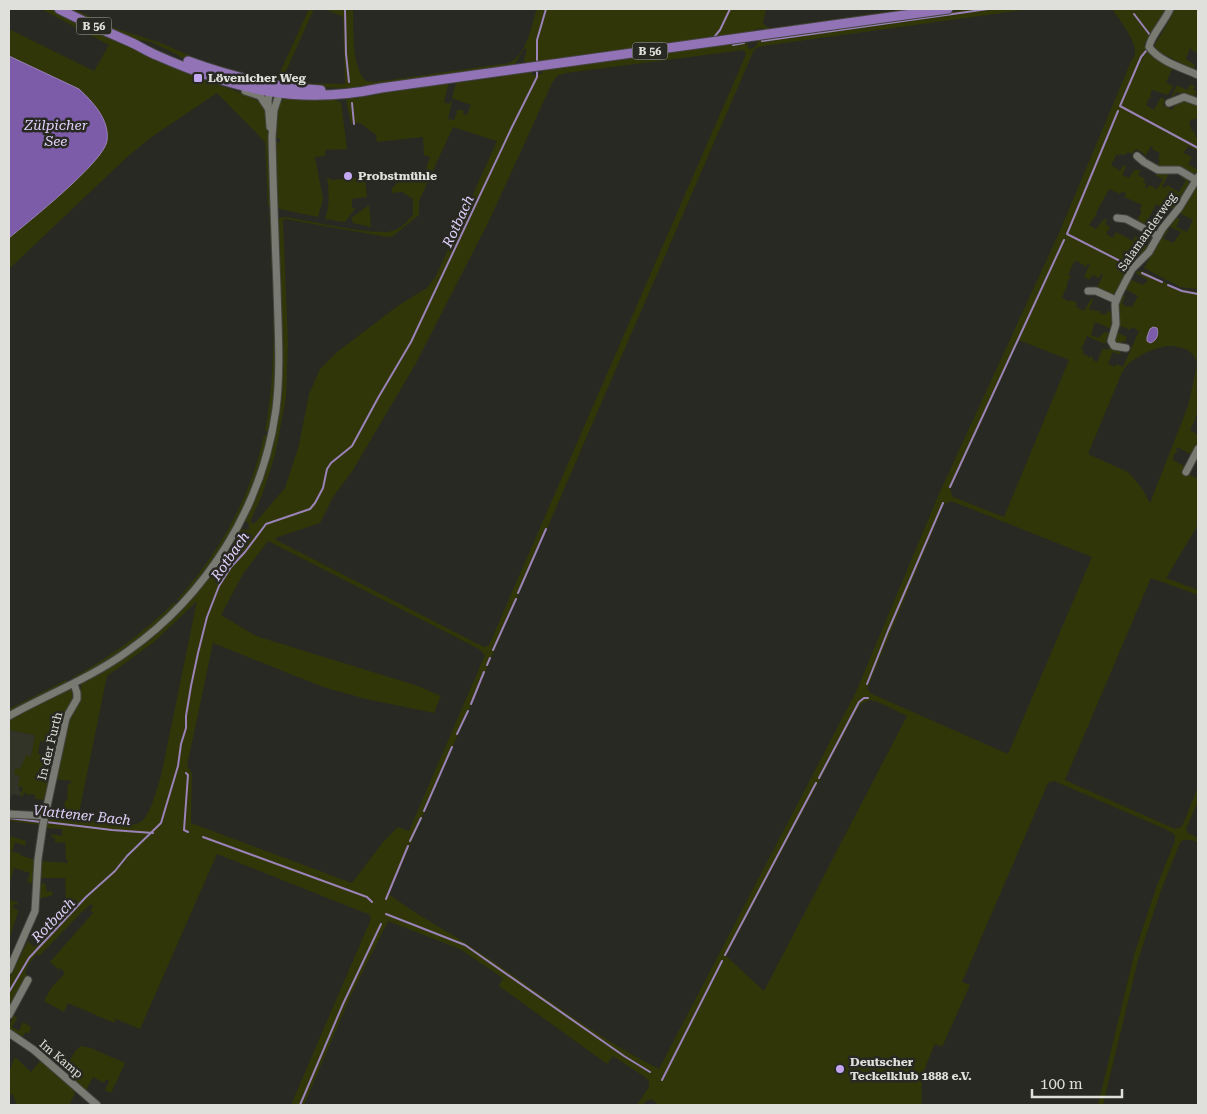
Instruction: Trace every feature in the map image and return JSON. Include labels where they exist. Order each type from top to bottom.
[{"type":"main road","name":"B 56","points":[[60,9],[154,54],[224,81],[281,90],[329,91],[381,88],[948,9]]},
{"type":"main road","name":"B 56","points":[[130,42],[270,88]]},
{"type":"street","points":[[1170,9],[1150,42],[1149,47],[1161,58],[1198,75]]},
{"type":"street","points":[[224,81],[257,94],[268,108]]},
{"type":"street","points":[[9,716],[111,664],[161,625],[185,602],[224,551],[245,513],[258,481],[272,430],[278,379],[279,340],[272,137],[268,108],[270,88]]},
{"type":"street","points":[[272,137],[274,110],[281,90]]},
{"type":"street","points":[[1169,103],[1184,97],[1198,102]]},
{"type":"street","points":[[1137,156],[1158,170],[1179,170],[1197,179]]},
{"type":"street","name":"Salamanderweg","points":[[1126,348],[1114,346],[1110,341],[1116,324],[1116,300],[1132,269],[1149,252],[1197,179]]},
{"type":"street","points":[[1117,218],[1126,219],[1158,236]]},
{"type":"street","points":[[1088,291],[1096,291],[1116,300]]},
{"type":"street","points":[[1186,472],[1198,449]]},
{"type":"street","name":"In der Furth","points":[[9,970],[35,911],[38,858],[44,820],[66,718],[78,698],[74,684]]},
{"type":"street","points":[[9,814],[44,820]]},
{"type":"street","points":[[9,1015],[28,980]]},
{"type":"street","name":"Im Kamp","points":[[9,1033],[34,1050],[98,1105]]},
{"type":"shaded area","points":[[9,730],[35,735],[31,758],[20,770],[16,768],[20,777],[19,791],[22,792],[20,796],[12,794],[9,803]]},
{"type":"green space","points":[[41,9],[53,9],[113,40],[171,64],[188,74],[252,97],[266,108],[271,206],[268,207],[265,142],[217,93],[150,138],[125,159],[9,269],[9,238],[94,162],[107,142],[97,110],[79,89],[9,56],[9,29],[94,71],[109,45]]},
{"type":"green space","points":[[66,9],[74,9],[114,28],[161,43],[199,60],[244,74],[268,78],[280,72],[309,9],[314,9],[286,71],[286,79],[294,83],[345,84],[343,17],[325,9],[353,9],[354,47],[358,67],[366,81],[375,82],[509,63],[520,54],[524,47],[537,9],[766,9],[763,23],[766,27],[771,28],[905,9],[924,9],[764,31],[762,28],[756,29],[752,33],[712,37],[542,63],[542,61],[525,64],[524,59],[527,49],[524,49],[513,67],[347,88],[289,86],[278,80],[265,83],[178,56],[151,42],[133,39]]},
{"type":"green space","points":[[970,9],[1031,9],[777,44],[758,47],[754,50],[389,894],[411,910],[479,952],[612,1043],[659,1069],[856,692],[939,494],[1059,233],[1135,54],[1135,48],[1130,36],[1112,9],[1167,9],[1152,36],[1144,44],[1147,49],[1174,66],[1166,82],[1173,86],[1168,95],[1152,90],[1150,95],[1153,97],[1150,97],[1146,105],[1154,110],[1161,97],[1165,100],[1163,105],[1172,110],[1175,105],[1184,100],[1198,106],[1198,118],[1189,122],[1192,131],[1198,137],[1198,151],[1188,146],[1184,153],[1192,157],[1188,164],[1198,170],[1198,173],[1179,168],[1157,166],[1160,160],[1158,158],[1160,153],[1152,149],[1153,147],[1151,146],[1144,159],[1145,154],[1136,149],[1132,154],[1128,152],[1120,156],[1117,154],[1111,165],[1120,171],[1123,165],[1126,167],[1122,175],[1129,178],[1134,170],[1141,170],[1138,175],[1145,179],[1143,182],[1147,184],[1145,187],[1147,189],[1149,185],[1157,189],[1163,179],[1155,175],[1158,173],[1169,173],[1162,187],[1165,188],[1167,185],[1179,192],[1186,181],[1182,178],[1183,176],[1189,179],[1189,183],[1178,205],[1175,204],[1177,206],[1174,209],[1156,204],[1147,222],[1152,225],[1154,223],[1158,225],[1163,217],[1167,218],[1155,230],[1137,221],[1142,211],[1140,210],[1142,205],[1124,197],[1126,194],[1122,191],[1120,194],[1109,189],[1097,214],[1089,225],[1096,229],[1104,219],[1107,220],[1105,224],[1110,227],[1106,234],[1113,238],[1116,232],[1133,241],[1135,236],[1138,238],[1136,242],[1147,246],[1153,238],[1147,251],[1141,256],[1136,254],[1115,294],[1110,294],[1097,288],[1103,274],[1099,278],[1092,275],[1090,280],[1084,277],[1090,264],[1088,263],[1086,267],[1077,261],[1074,262],[1068,275],[1071,276],[1062,298],[1077,303],[1076,307],[1084,311],[1091,299],[1093,300],[1089,309],[1093,311],[1094,308],[1095,311],[1100,311],[1100,313],[1105,315],[1108,311],[1113,312],[1111,329],[1095,322],[1091,335],[1099,338],[1104,332],[1109,333],[1105,344],[1087,336],[1081,350],[1084,351],[1083,354],[1088,356],[1088,358],[1092,356],[1093,360],[1097,362],[1103,348],[1108,350],[1110,347],[1120,352],[1121,355],[1113,352],[1108,364],[1115,367],[1116,364],[1123,367],[1139,331],[1132,327],[1130,330],[1121,326],[1118,333],[1127,337],[1125,342],[1123,341],[1121,345],[1114,342],[1118,304],[1122,294],[1125,296],[1122,304],[1125,307],[1132,307],[1138,296],[1125,289],[1130,279],[1143,285],[1148,280],[1134,272],[1143,271],[1178,289],[1198,292],[1198,413],[1190,430],[1198,435],[1198,444],[1192,455],[1177,447],[1176,450],[1178,452],[1174,454],[1173,460],[1184,466],[1189,458],[1190,469],[1192,470],[1190,475],[1198,479],[1198,525],[1166,578],[1198,590],[1198,595],[1151,578],[1065,780],[1175,829],[1183,824],[1198,787],[1198,801],[1186,829],[1188,833],[1198,838],[1198,843],[1192,840],[1183,840],[1180,843],[1161,890],[1138,960],[1103,1105],[1098,1105],[1134,955],[1156,888],[1175,841],[1175,835],[1054,781],[1048,783],[962,982],[970,985],[942,1047],[935,1044],[928,1060],[922,1080],[922,1105],[659,1105],[651,1099],[643,1105],[637,1105],[649,1087],[649,1081],[645,1077],[613,1056],[607,1064],[499,986],[503,978],[460,949],[388,921],[351,995],[304,1105],[291,1105],[371,919],[369,914],[217,854],[140,1029],[116,1019],[114,1023],[68,1003],[64,1012],[44,1001],[51,988],[65,973],[60,968],[58,970],[52,963],[49,963],[93,913],[90,910],[93,906],[91,904],[39,956],[37,954],[28,965],[25,973],[28,976],[23,981],[9,1010],[9,979],[28,941],[34,947],[78,900],[66,900],[65,878],[40,878],[41,861],[68,863],[68,860],[66,860],[65,842],[55,842],[55,838],[51,837],[52,834],[62,836],[62,829],[46,828],[49,814],[65,816],[65,813],[63,813],[65,801],[68,798],[68,784],[71,781],[55,779],[67,718],[80,701],[81,684],[133,651],[165,625],[205,580],[240,529],[249,530],[249,523],[244,520],[278,414],[278,218],[285,217],[356,230],[384,232],[398,228],[413,215],[413,199],[402,192],[392,193],[392,188],[406,174],[425,171],[430,157],[424,155],[423,137],[377,142],[376,135],[360,123],[351,124],[346,99],[377,95],[379,92],[449,82],[444,102],[449,104],[452,102],[448,119],[454,120],[458,109],[464,111],[463,114],[467,115],[471,105],[452,98],[456,83],[531,71],[533,75],[542,74],[543,69],[745,41],[749,49],[754,48],[759,40]],"holes":[[[744,50],[746,54],[489,645],[485,647],[275,538],[320,523],[333,497],[353,470],[415,365],[489,221],[552,83],[557,76],[566,73]],[[453,127],[497,141],[436,276],[427,288],[399,305],[337,352],[320,369],[309,394],[299,445],[285,488],[254,524],[250,522],[262,495],[275,455],[286,398],[288,342],[283,220],[387,237],[393,236],[419,215],[419,201]],[[1019,340],[1069,360],[1004,517],[953,497],[950,490]],[[1168,346],[1183,348],[1191,352],[1197,365],[1188,406],[1150,503],[1141,487],[1128,472],[1088,454],[1123,370],[1138,357],[1155,349]],[[951,501],[1092,557],[1008,754],[872,694],[867,689],[944,504]],[[268,541],[479,649],[485,655],[409,831],[398,827],[383,842],[352,883],[191,823],[192,773],[187,766],[213,643],[323,687],[366,699],[434,713],[441,696],[418,686],[256,636],[221,615],[243,574]],[[197,601],[161,776],[152,804],[143,820],[131,825],[78,818],[107,676],[154,642]],[[870,700],[907,716],[764,991],[726,956],[859,706]]]},
{"type":"green space","points":[[1173,9],[1198,9],[1198,54],[1190,48],[1186,59],[1195,65],[1193,69],[1161,53],[1154,46],[1169,21]]},
{"type":"green space","points":[[1190,84],[1195,86],[1193,90],[1197,91],[1194,97],[1186,94],[1181,95],[1178,92],[1174,94],[1176,98],[1171,97],[1177,85],[1187,90]]},
{"type":"green space","points":[[288,97],[337,100],[341,102],[347,149],[325,150],[325,156],[315,157],[323,199],[318,217],[280,209],[277,206],[275,143],[280,142],[280,139],[275,138],[275,120],[279,104]]},
{"type":"green space","points":[[365,177],[367,197],[352,199],[352,208],[355,208],[345,222],[325,219],[329,198],[327,178],[331,180]]},
{"type":"green space","points":[[1198,182],[1198,289],[1180,287],[1144,268],[1166,229],[1169,230],[1163,238],[1173,243],[1181,232],[1168,226],[1176,217],[1180,219],[1176,227],[1187,232],[1193,220],[1179,213]]},
{"type":"green space","points":[[369,205],[371,227],[353,223],[351,218]]},
{"type":"green space","points":[[269,210],[271,212],[276,349],[273,404],[269,431],[265,431],[272,376],[273,349],[273,293]]},
{"type":"green space","points":[[264,435],[268,437],[258,472],[228,539],[208,570],[180,601],[177,600],[207,563],[232,523],[251,480]]},
{"type":"green space","points":[[175,602],[176,605],[160,623],[114,658],[75,679],[72,678],[126,644]]},
{"type":"green space","points":[[66,680],[67,683],[9,713],[9,709]]},
{"type":"green space","points":[[70,689],[75,696],[56,753],[51,753],[54,747],[53,744],[40,741],[38,754],[56,757],[46,800],[35,799],[35,795],[29,794],[27,797],[27,793],[24,793],[22,797],[20,796],[23,788],[18,786],[20,777],[14,774],[16,768],[20,769],[26,755],[31,757],[35,735],[9,730],[9,719]]},
{"type":"green space","points":[[9,817],[41,818],[41,820],[40,825],[10,821],[9,827]]},
{"type":"green space","points":[[9,836],[26,841],[25,846],[15,842],[12,852],[20,853],[20,855],[34,860],[34,884],[27,882],[30,873],[14,868],[9,886]]},
{"type":"green space","points":[[45,883],[47,892],[52,891],[53,895],[39,899],[40,884]]},
{"type":"green space","points":[[9,899],[18,903],[18,905],[14,904],[13,908],[17,909],[18,912],[9,940]]},
{"type":"green space","points":[[13,1015],[17,1018],[12,1027],[19,1031],[23,1022],[31,1027],[29,1034],[26,1032],[21,1038],[9,1029]]},
{"type":"green space","points":[[81,1046],[91,1048],[125,1063],[111,1093],[105,1090],[109,1081],[106,1079],[104,1083],[93,1077],[85,1092],[67,1075],[71,1059]]},
{"type":"green space","points":[[15,1057],[31,1072],[41,1060],[74,1089],[75,1093],[69,1105],[17,1105],[13,1095],[9,1093],[9,1072]]},
{"type":"water","name":"Zülpicher See","points":[[9,56],[79,89],[90,100],[103,119],[106,126],[107,141],[103,151],[80,177],[9,238]]},
{"type":"water","points":[[1153,327],[1157,328],[1158,335],[1150,343],[1147,341],[1147,337],[1150,329]]},
{"type":"waterway","points":[[345,9],[349,82]]},
{"type":"waterway","name":"Rotbach","points":[[537,63],[537,40],[546,9]]},
{"type":"waterway","points":[[715,36],[730,9]]},
{"type":"waterway","points":[[762,41],[988,9]]},
{"type":"waterway","points":[[1134,14],[1150,35]]},
{"type":"waterway","points":[[733,45],[744,43]]},
{"type":"waterway","points":[[1146,51],[1141,57],[1120,106],[1198,148]]},
{"type":"waterway","name":"Rotbach","points":[[9,992],[29,958],[86,897],[115,871],[127,856],[161,823],[178,766],[198,653],[207,617],[219,586],[231,567],[266,524],[310,509],[323,488],[327,469],[331,463],[352,446],[411,342],[537,77],[537,70]]},
{"type":"waterway","points":[[352,103],[354,124]]},
{"type":"waterway","points":[[1118,111],[1067,234],[1128,265]]},
{"type":"waterway","points":[[950,487],[1064,240]]},
{"type":"waterway","points":[[1142,273],[1162,282]]},
{"type":"waterway","points":[[1168,285],[1182,291],[1198,294]]},
{"type":"waterway","points":[[867,684],[943,503]]},
{"type":"waterway","points":[[518,593],[546,529]]},
{"type":"waterway","points":[[493,650],[516,599]]},
{"type":"waterway","points":[[487,665],[490,658]]},
{"type":"waterway","points":[[471,704],[484,672]]},
{"type":"waterway","points":[[819,778],[859,702],[864,698],[868,698]]},
{"type":"waterway","points":[[457,734],[468,711]]},
{"type":"waterway","points":[[424,811],[452,747]]},
{"type":"waterway","points":[[186,773],[188,775],[184,830],[188,832]]},
{"type":"waterway","points":[[725,955],[816,783]]},
{"type":"waterway","name":"Vlattener Bach","points":[[9,818],[41,822]]},
{"type":"waterway","points":[[410,841],[421,818]]},
{"type":"waterway","name":"Vlattener Bach","points":[[46,822],[153,833]]},
{"type":"waterway","points":[[203,837],[367,897],[372,902]]},
{"type":"waterway","points":[[386,899],[408,846]]},
{"type":"waterway","points":[[386,914],[465,945],[624,1056],[650,1072]]},
{"type":"waterway","points":[[300,1105],[343,1004],[381,924]]},
{"type":"waterway","points":[[662,1080],[722,961]]},
{"type":"place","name":"Lövenicher Weg","points":[[198,78]]},
{"type":"place","name":"Probstmühle","points":[[348,176]]},
{"type":"place","name":"Deutscher Teckelklub 1888 e.V.","points":[[840,1069]]}]
